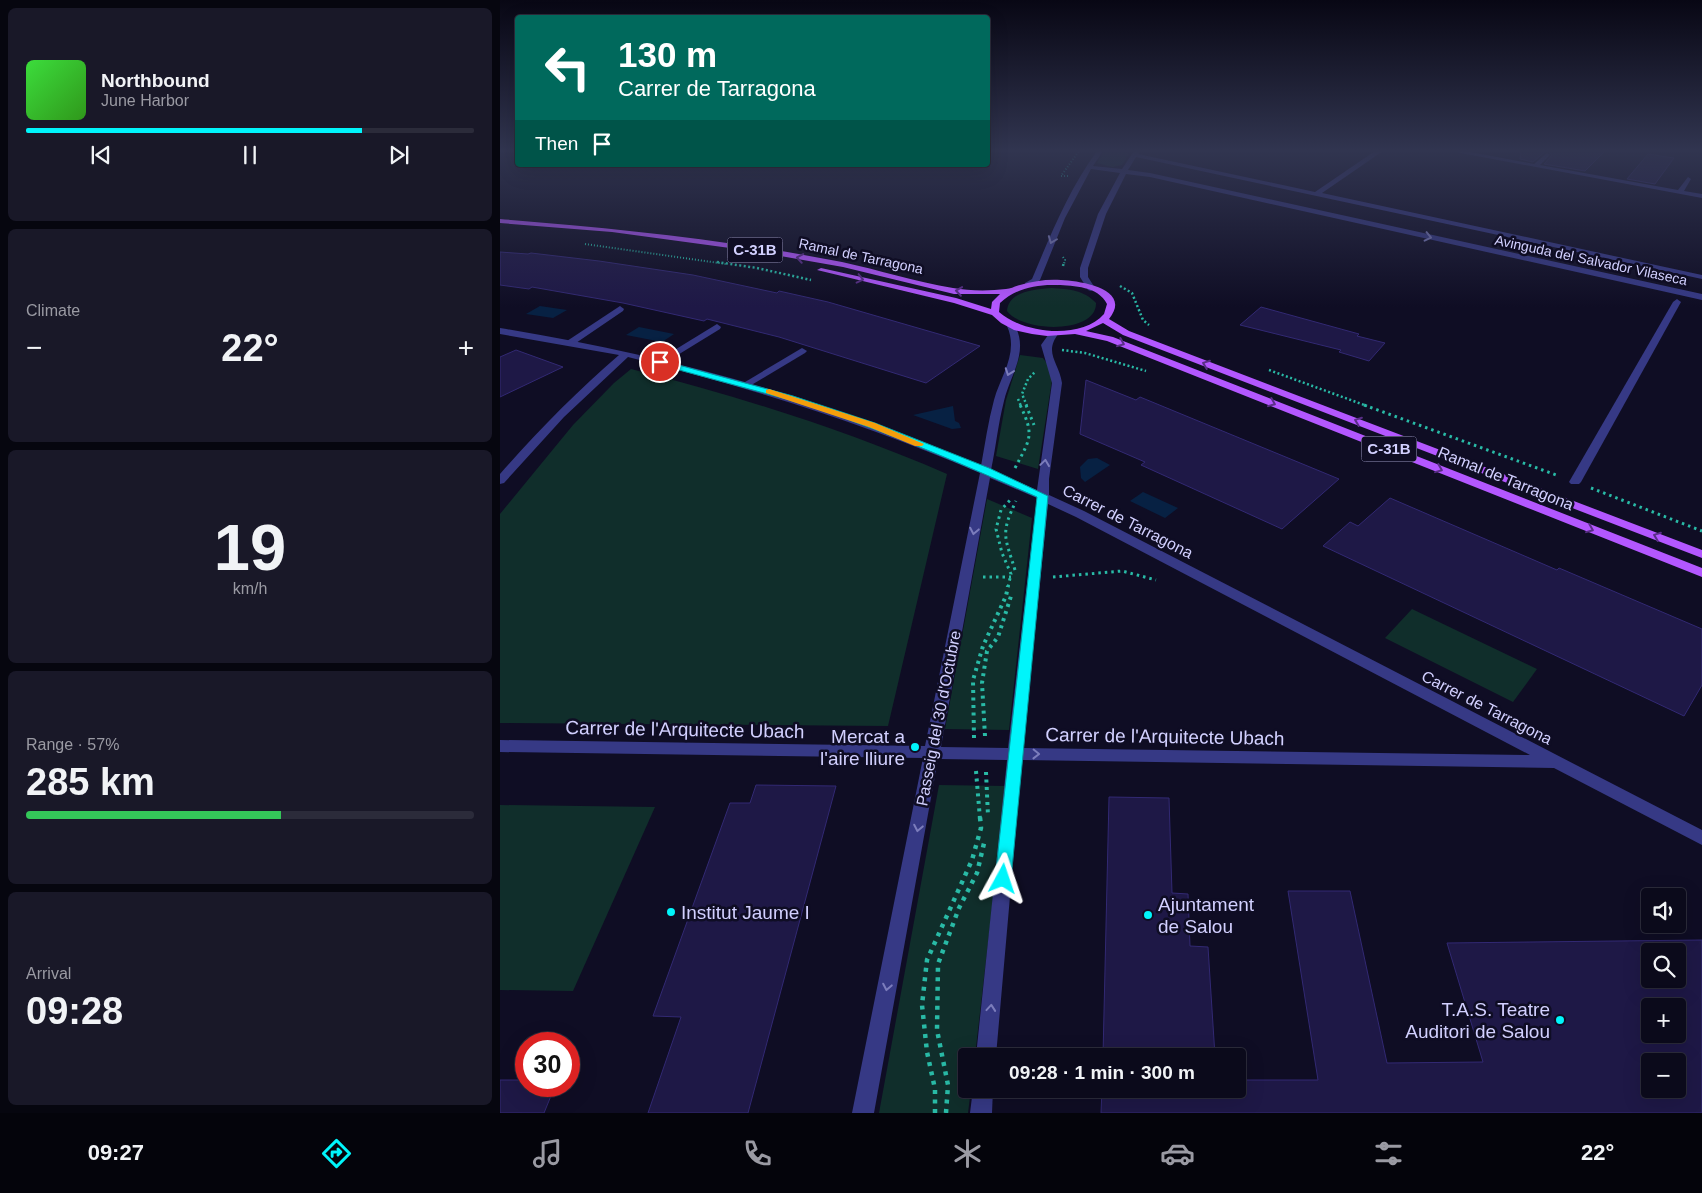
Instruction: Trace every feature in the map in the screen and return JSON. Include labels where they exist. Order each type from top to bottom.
[{"type":"main road","name":"Ramal de Tarragona","points":[[500,221],[612,230],[752,249],[843,265],[954,291],[1008,292]]},
{"type":"main road","name":"Ramal de Tarragona","points":[[500,228],[605,237],[745,257],[830,272],[956,301],[995,313]]},
{"type":"main road","name":"C-31B","points":[[995,313],[1001,320],[1011,326],[1031,332],[1054,333],[1086,328],[1104,320],[1110,313],[1112,306],[1109,299],[1091,288],[1061,282],[1028,285],[1008,292]]},
{"type":"main road","points":[[995,313],[996,302],[1008,292]]},
{"type":"main road","name":"Ramal de Tarragona","points":[[1104,320],[1126,333],[1702,554]]},
{"type":"main road","name":"Ramal de Tarragona","points":[[1074,331],[1110,339],[1702,573]]},
{"type":"street","points":[[1028,285],[1036,280],[1069,203]]},
{"type":"street","points":[[1091,288],[1084,277],[1085,264],[1108,203]]},
{"type":"street","name":"Avinguda del Salvador Vilaseca","points":[[1277,203],[1702,297]]},
{"type":"street","name":"Avinguda del Salvador Vilaseca","points":[[1358,203],[1702,277]]},
{"type":"street","points":[[1682,293],[1692,275]]},
{"type":"street","points":[[1575,482],[1677,302]]},
{"type":"street","points":[[570,343],[620,309]]},
{"type":"street","name":"Passeig del 30 d'Octubre","points":[[862,1113],[999,401],[1017,347],[1017,337],[1011,326]]},
{"type":"street","points":[[660,362],[717,327]]},
{"type":"street","name":"Carrer de Tarragona","points":[[500,330],[626,354],[745,385],[872,425],[986,471],[1080,514],[1702,838]]},
{"type":"street","points":[[987,1048],[1015,754],[1043,496],[1042,479],[1057,383],[1054,365],[1044,349],[1047,339],[1054,333]]},
{"type":"street","points":[[745,385],[802,351]]},
{"type":"street","points":[[500,481],[583,390],[626,354]]},
{"type":"street","name":"Carrer de l'Arquitecte Ubach","points":[[500,746],[1559,762]]},
{"type":"street","points":[[981,1113],[982,1098]]},
{"type":"path","points":[[577,243],[738,265],[815,281]]},
{"type":"path","points":[[1059,253],[1065,260],[1063,265]]},
{"type":"path","points":[[1044,263],[1063,265],[1085,264]]},
{"type":"path","points":[[1118,284],[1132,293],[1143,320],[1150,326]]},
{"type":"path","points":[[1015,468],[1030,439],[1029,424],[1020,408],[1017,395],[1024,378],[1036,364]]},
{"type":"path","points":[[1034,426],[1022,394],[1028,379],[1039,368]]},
{"type":"path","points":[[1268,369],[1702,531]]},
{"type":"path","points":[[935,1113],[935,1089],[927,1052],[922,1005],[927,960],[972,860],[981,828],[980,754],[982,683],[987,651],[998,637],[1012,593],[1013,578],[1014,559],[1005,535],[1006,522],[1014,499],[1001,510],[996,529],[1002,553],[1013,578],[983,646],[973,680],[980,754],[988,818]]},
{"type":"path","points":[[1050,577],[1122,571],[1156,580]]},
{"type":"path","points":[[980,577],[1013,578]]},
{"type":"path","points":[[946,1113],[948,1085],[937,1030],[938,964],[960,908],[977,873],[986,837]]},
{"type":"green space","points":[[1052,288],[1070,290],[1086,295],[1096,303],[1093,313],[1085,320],[1072,325],[1058,327],[1028,323],[1015,318],[1007,311],[1012,299],[1017,295],[1031,290]]},
{"type":"green space","points":[[1020,355],[1043,358],[1048,365],[1052,380],[1038,469],[996,456],[1006,400]]},
{"type":"green space","points":[[631,369],[791,415],[830,428],[947,474],[888,726],[500,723],[500,514],[573,425],[614,383]]},
{"type":"green space","points":[[987,499],[1032,518],[1009,730],[945,729]]},
{"type":"green space","points":[[1412,609],[1537,669],[1513,702],[1385,638]]},
{"type":"green space","points":[[939,785],[1006,786],[976,1048],[958,1048],[958,1098],[970,1098],[968,1113],[879,1113]]},
{"type":"green space","points":[[500,805],[655,807],[573,991],[500,990]]},
{"type":"water","points":[[540,306],[567,310],[553,318],[526,314]]},
{"type":"water","points":[[639,327],[674,334],[662,342],[626,335]]},
{"type":"water","points":[[953,406],[955,421],[959,423],[961,428],[952,429],[913,415]]},
{"type":"water","points":[[1097,458],[1110,465],[1085,482],[1081,478],[1080,467],[1088,459]]},
{"type":"water","points":[[1143,492],[1178,508],[1165,518],[1130,501]]},
{"type":"building","points":[[500,252],[531,253],[599,261],[693,275],[777,293],[779,291],[828,302],[980,346],[926,383],[779,337],[707,319],[704,321],[623,303],[532,287],[529,289],[500,285]]},
{"type":"building","points":[[1261,307],[1385,343],[1369,361],[1339,352],[1341,350],[1240,325]]},
{"type":"building","points":[[516,350],[563,367],[500,397],[500,357]]},
{"type":"building","points":[[1086,380],[1136,400],[1140,397],[1339,479],[1282,529],[1141,465],[1145,462],[1080,434]]},
{"type":"building","points":[[1390,498],[1557,570],[1559,568],[1702,629],[1702,685],[1684,716],[1323,546],[1350,522],[1358,526]]},
{"type":"building","points":[[756,785],[836,786],[748,1113],[648,1113],[681,1017],[653,1016],[730,803],[750,803]]},
{"type":"building","name":"Ajuntament de Salou","points":[[1109,797],[1169,798],[1172,893],[1188,894],[1190,946],[1208,947],[1214,1048],[1103,1048]]},
{"type":"building","points":[[1288,891],[1350,891],[1387,1063],[1483,1062],[1447,943],[1702,940],[1702,1113],[1101,1113],[1102,1098],[1246,1098],[1246,1080],[1318,1080]]},
{"type":"building","points":[[500,1080],[515,1080],[515,1097],[551,1097],[544,1113],[500,1113]]},
{"type":"slow traffic","points":[[769,392],[872,425],[919,444]]},
{"type":"place","name":"Mercat a l'aire lliure","points":[[915,747]]},
{"type":"place","name":"Institut Jaume I","points":[[671,912]]},
{"type":"place","name":"Ajuntament de Salou","points":[[1148,915]]},
{"type":"place","name":"T.A.S. Teatre Auditori de Salou","points":[[1560,1020]]},
{"type":"route","points":[[660,362],[790,398],[872,425],[1043,496],[1003,879]]}]
